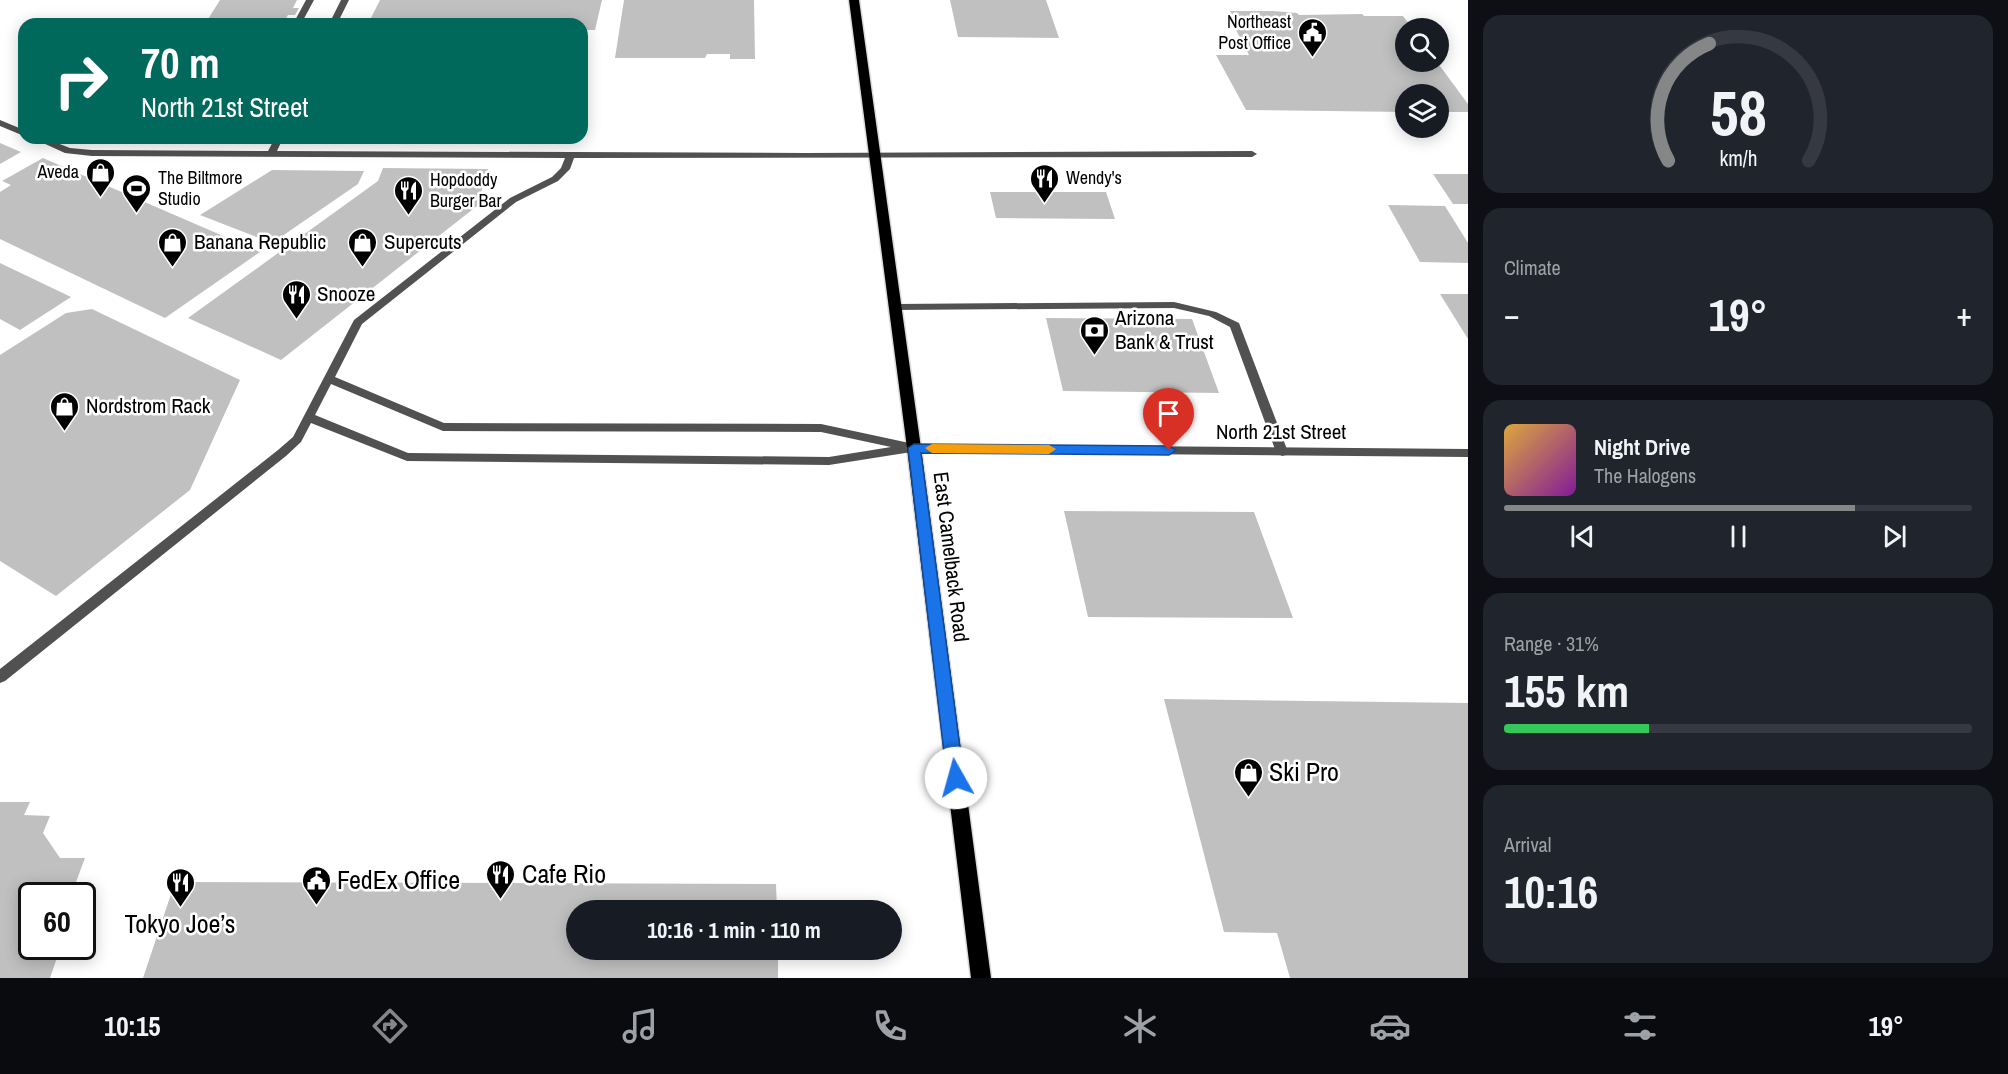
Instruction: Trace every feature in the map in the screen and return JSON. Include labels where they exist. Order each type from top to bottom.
[{"type":"main road","name":"East Camelback Road","points":[[854,0],[896,307],[981,978]]},
{"type":"street","points":[[300,18],[310,0]]},
{"type":"street","points":[[336,18],[345,0]]},
{"type":"street","points":[[0,123],[18,130]]},
{"type":"street","points":[[50,144],[68,152],[271,154],[1252,154]]},
{"type":"street","points":[[271,154],[276,144]]},
{"type":"street","points":[[0,677],[282,453],[297,439],[358,322],[513,200],[555,179],[565,169],[570,155]]},
{"type":"street","points":[[896,307],[1174,305],[1212,314],[1235,325],[1282,452]]},
{"type":"street","points":[[328,378],[443,427],[821,428],[914,448]]},
{"type":"street","points":[[308,417],[407,457],[829,461],[914,448]]},
{"type":"street","name":"North 21st Street","points":[[914,448],[1468,453]]},
{"type":"building","points":[[220,0],[297,0],[293,8],[299,8],[295,15],[288,15],[286,18],[209,18]]},
{"type":"building","points":[[380,0],[602,0],[595,30],[588,30],[588,18],[371,18]]},
{"type":"building","points":[[624,0],[754,0],[755,59],[730,59],[730,54],[707,54],[705,58],[615,58]]},
{"type":"building","points":[[950,0],[1046,0],[1059,38],[958,37]]},
{"type":"building","name":"Northeast Post Office","points":[[1230,11],[1273,11],[1299,15],[1403,16],[1404,18],[1395,18],[1395,72],[1444,72],[1468,104],[1468,112],[1449,112],[1449,84],[1395,84],[1395,112],[1246,110],[1216,55],[1249,55],[1227,13],[1231,13]]},
{"type":"building","points":[[0,143],[21,152],[0,164]]},
{"type":"building","points":[[43,158],[260,252],[165,318],[0,239],[0,192],[11,185],[2,181]]},
{"type":"building","points":[[383,168],[488,169],[477,206],[281,360],[188,318],[378,181]]},
{"type":"building","points":[[272,170],[364,171],[358,184],[272,243],[200,215]]},
{"type":"building","points":[[1433,174],[1468,174],[1468,204],[1453,204]]},
{"type":"building","points":[[990,192],[1106,192],[1115,219],[996,218]]},
{"type":"building","points":[[1388,205],[1445,206],[1468,243],[1468,263],[1420,262]]},
{"type":"building","points":[[0,263],[71,297],[20,330],[0,319]]},
{"type":"building","points":[[1440,294],[1468,294],[1468,339]]},
{"type":"building","points":[[92,309],[240,380],[190,490],[56,596],[0,561],[0,355],[66,313]]},
{"type":"building","points":[[1046,318],[1192,319],[1219,393],[1063,391]]},
{"type":"building","points":[[1064,511],[1254,512],[1293,618],[1088,617]]},
{"type":"building","points":[[1164,699],[1468,703],[1468,978],[1290,978],[1277,933],[1224,932]]},
{"type":"building","points":[[0,802],[30,802],[24,815],[50,816],[43,833],[60,858],[85,858],[76,882],[18,882],[18,960],[56,960],[50,978],[0,978]]},
{"type":"building","points":[[175,882],[776,884],[777,900],[566,900],[566,960],[778,960],[778,978],[143,978]]},
{"type":"slow traffic","points":[[932,448],[1049,449]]},
{"type":"place","name":"Northeast Post Office","points":[[1312,58]]},
{"type":"place","name":"Aveda","points":[[100,198]]},
{"type":"place","name":"Wendy's","points":[[1045,204]]},
{"type":"place","name":"The Biltmore Studio","points":[[137,214]]},
{"type":"place","name":"Hopdoddy Burger Bar","points":[[409,216]]},
{"type":"place","name":"Banana Republic","points":[[173,268]]},
{"type":"place","name":"Supercuts","points":[[363,268]]},
{"type":"place","name":"Snooze","points":[[296,320]]},
{"type":"place","name":"Arizona Bank & Trust","points":[[1094,356]]},
{"type":"place","name":"Nordstrom Rack","points":[[65,432]]},
{"type":"place","name":"Ski Pro","points":[[1248,798]]},
{"type":"place","name":"Cafe Rio","points":[[501,900]]},
{"type":"place","name":"FedEx Office","points":[[316,906]]},
{"type":"place","name":"Tokyo Joe’s","points":[[180,908]]},
{"type":"route","points":[[956,778],[914,448],[1169,450]]}]
